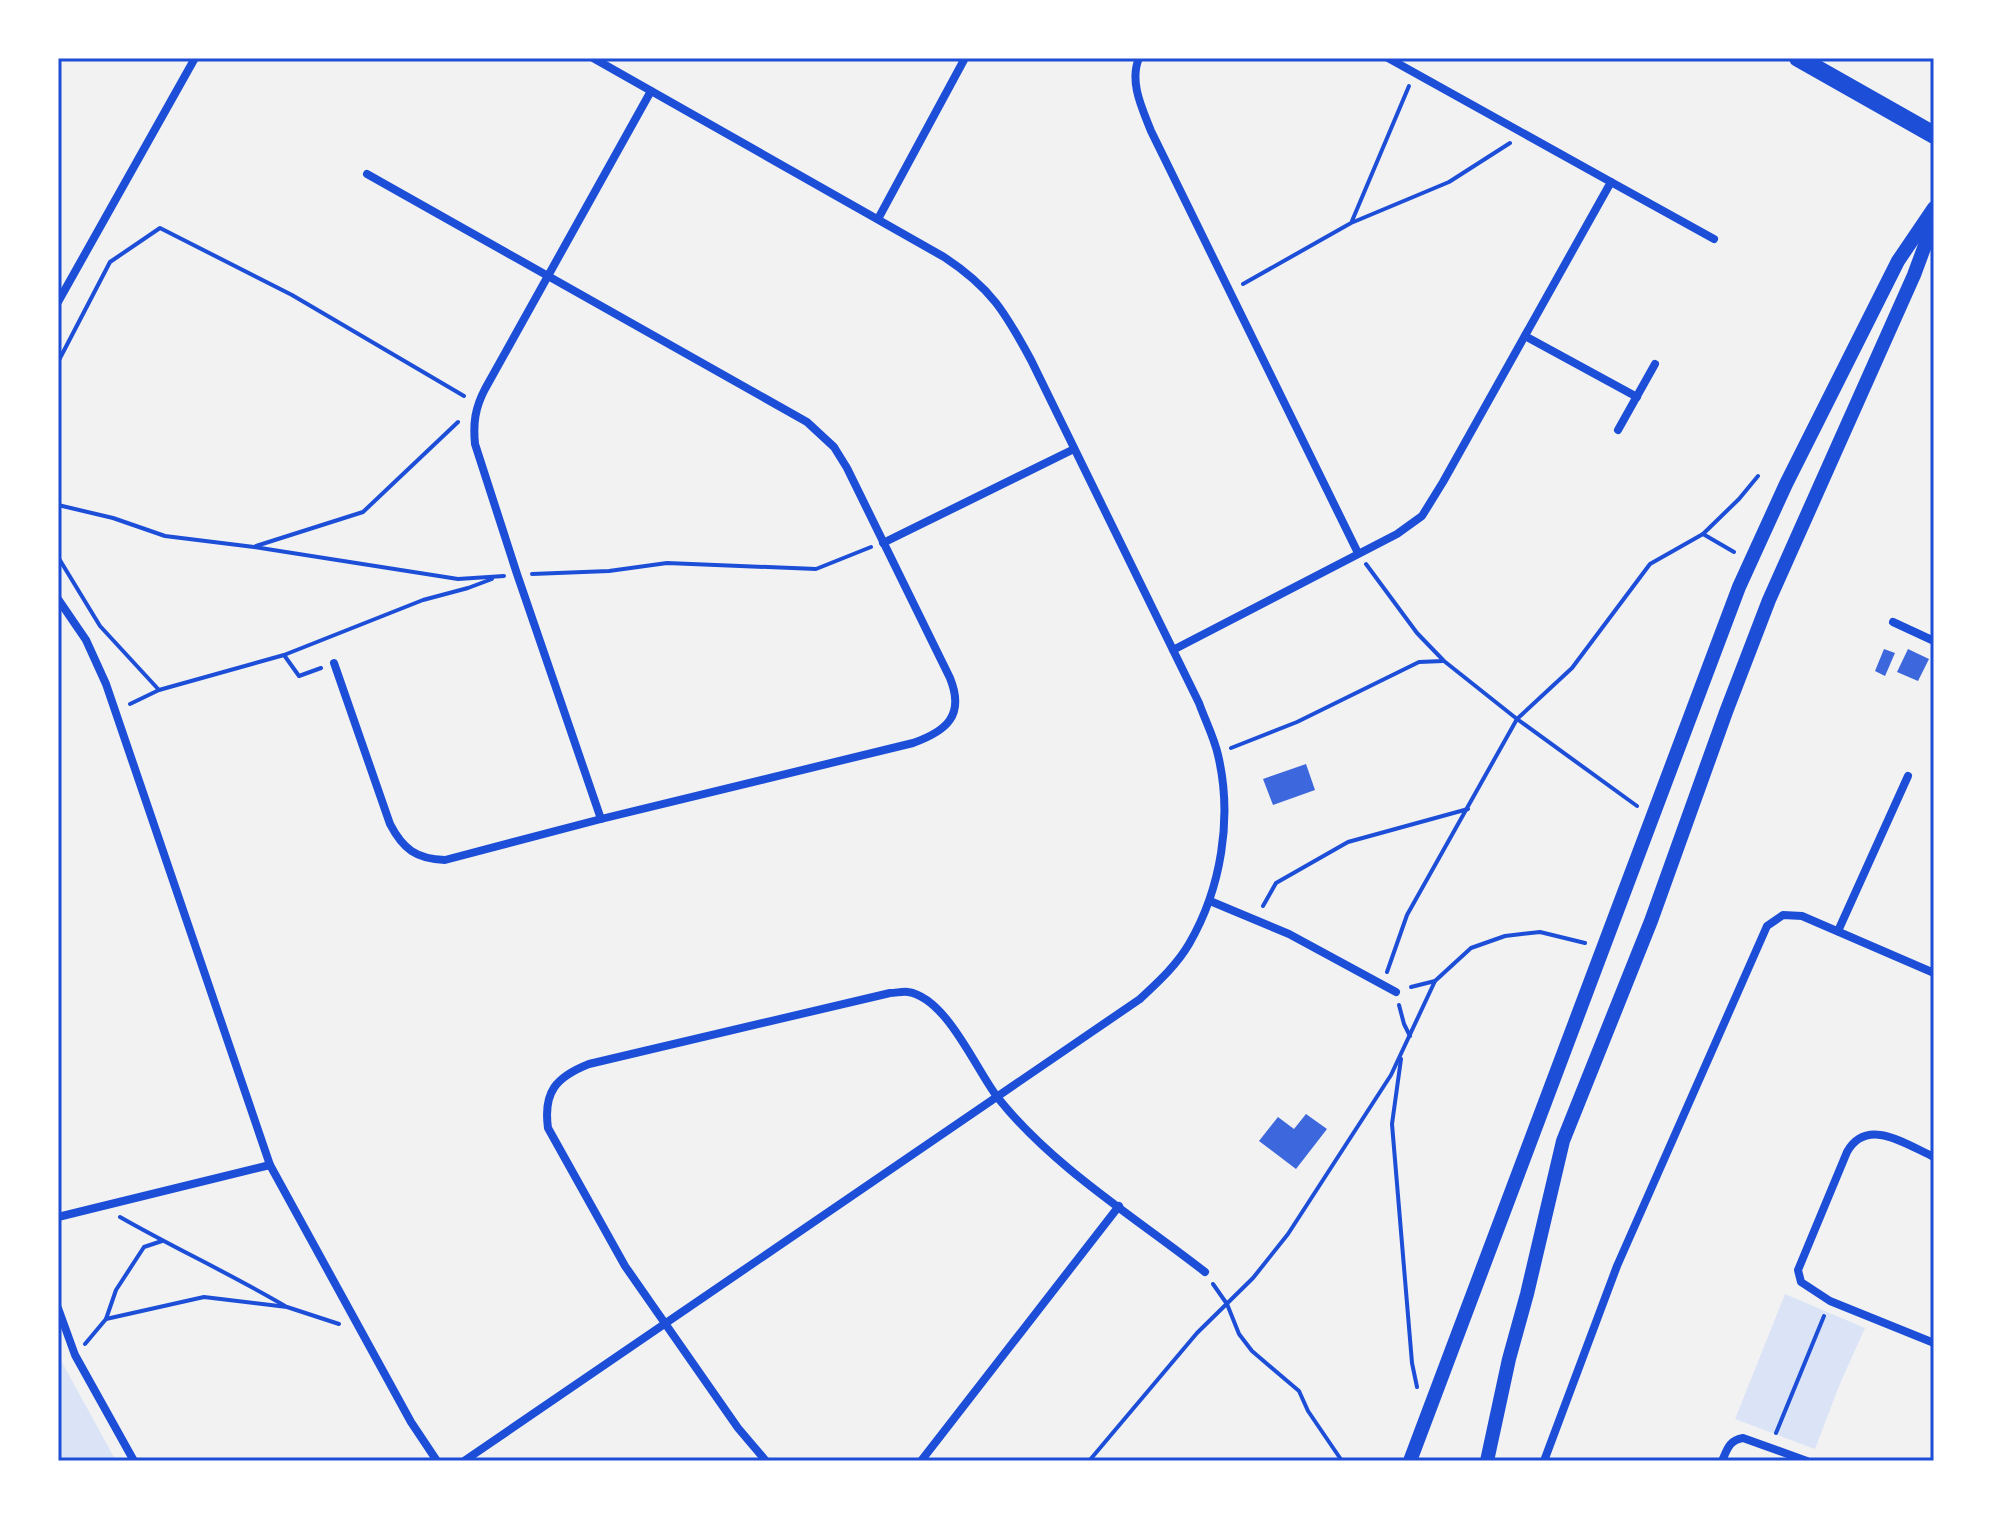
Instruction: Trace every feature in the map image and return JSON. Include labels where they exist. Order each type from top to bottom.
[{"type":"highway","points":[[1798,58],[1934,135]]},
{"type":"main road","points":[[1410,1461],[1739,587],[1786,484],[1898,261],[1934,208]]},
{"type":"main road","points":[[1487,1461],[1563,1141],[1651,921],[1769,600],[1914,275],[1934,221]]},
{"type":"street","points":[[58,302],[195,58]]},
{"type":"street","points":[[464,1461],[1149,991],[1167,974],[1188,945],[1210,901],[1221,857],[1224,821],[1218,754],[1199,703],[1014,328],[990,293],[971,274],[593,58]]},
{"type":"street","points":[[878,219],[965,58]]},
{"type":"street","points":[[1139,58],[1135,66],[1137,96],[1151,131],[1358,553]]},
{"type":"street","points":[[1388,58],[1714,239]]},
{"type":"street","points":[[601,819],[475,444],[473,422],[477,404],[651,91]]},
{"type":"street","points":[[334,663],[380,800],[398,841],[412,853],[428,860],[445,860],[913,743],[943,729],[957,705],[957,694],[847,468],[821,432],[367,174]]},
{"type":"street","points":[[1173,650],[1397,534],[1422,516],[1611,182]]},
{"type":"street","points":[[1525,336],[1637,397]]},
{"type":"street","points":[[1618,430],[1655,364]]},
{"type":"street","points":[[883,543],[1074,449]]},
{"type":"street","points":[[58,599],[86,640],[115,711],[270,1165],[411,1422],[437,1461]]},
{"type":"street","points":[[1893,622],[1934,641]]},
{"type":"street","points":[[1838,931],[1908,776]]},
{"type":"street","points":[[1210,901],[1289,934],[1396,992]]},
{"type":"street","points":[[1544,1461],[1617,1266],[1767,926],[1783,915],[1793,914],[1934,973]]},
{"type":"street","points":[[766,1461],[738,1428],[625,1266],[548,1128],[546,1111],[549,1096],[558,1081],[570,1072],[589,1064],[890,993],[909,992],[926,1000],[943,1016],[997,1096],[1047,1149],[1205,1272]]},
{"type":"street","points":[[1934,1157],[1878,1133],[1863,1136],[1851,1145],[1798,1270],[1801,1282],[1830,1301],[1934,1343]]},
{"type":"street","points":[[58,1217],[270,1165]]},
{"type":"street","points":[[921,1461],[1119,1206]]},
{"type":"street","points":[[58,1308],[75,1355],[134,1461]]},
{"type":"street","points":[[1722,1461],[1728,1446],[1735,1439],[1743,1438],[1807,1461]]},
{"type":"path","points":[[1351,223],[1415,73]]},
{"type":"path","points":[[1229,290],[1263,275],[1351,223],[1449,182],[1473,164],[1526,134]]},
{"type":"path","points":[[58,362],[110,262],[160,228],[292,295],[477,404],[363,512],[254,547]]},
{"type":"path","points":[[1383,985],[1407,915],[1517,719],[1572,668],[1650,564],[1703,534],[1758,476]]},
{"type":"path","points":[[58,505],[113,518],[165,536],[458,579],[609,571],[667,563],[816,569],[883,543]]},
{"type":"path","points":[[1703,534],[1736,553]]},
{"type":"path","points":[[1358,553],[1417,633],[1444,661],[1517,719],[1637,806]]},
{"type":"path","points":[[58,557],[100,626],[159,690]]},
{"type":"path","points":[[115,711],[159,690],[284,655],[423,600],[496,577]]},
{"type":"path","points":[[284,655],[299,676],[334,663]]},
{"type":"path","points":[[1218,754],[1297,722],[1419,662],[1444,661]]},
{"type":"path","points":[[1257,919],[1276,883],[1348,842],[1468,809]]},
{"type":"path","points":[[1089,1461],[1197,1333],[1253,1278],[1288,1234],[1343,1153],[1402,1053],[1435,981],[1471,948],[1505,936],[1540,932],[1585,943]]},
{"type":"path","points":[[1410,1036],[1396,992],[1435,981]]},
{"type":"path","points":[[1402,1053],[1392,1124],[1412,1363],[1417,1387]]},
{"type":"path","points":[[103,1206],[287,1307],[361,1332]]},
{"type":"path","points":[[75,1355],[106,1319],[116,1290],[144,1247],[162,1241]]},
{"type":"path","points":[[1205,1272],[1227,1304],[1239,1334],[1252,1351],[1299,1391],[1308,1411],[1342,1461]]},
{"type":"path","points":[[106,1319],[204,1297],[287,1307]]},
{"type":"path","points":[[1770,1447],[1830,1301]]},
{"type":"shaded area","points":[[1785,1294],[1865,1328],[1815,1449],[1735,1419]]},
{"type":"shaded area","points":[[58,1355],[116,1461],[58,1461]]},
{"type":"building","points":[[1884,649],[1895,653],[1885,676],[1875,671]]},
{"type":"building","points":[[1908,649],[1929,659],[1918,681],[1897,672]]},
{"type":"building","points":[[1306,764],[1315,790],[1273,805],[1263,779]]},
{"type":"building","points":[[1306,1114],[1327,1129],[1296,1169],[1259,1141],[1278,1117],[1294,1129]]}]
